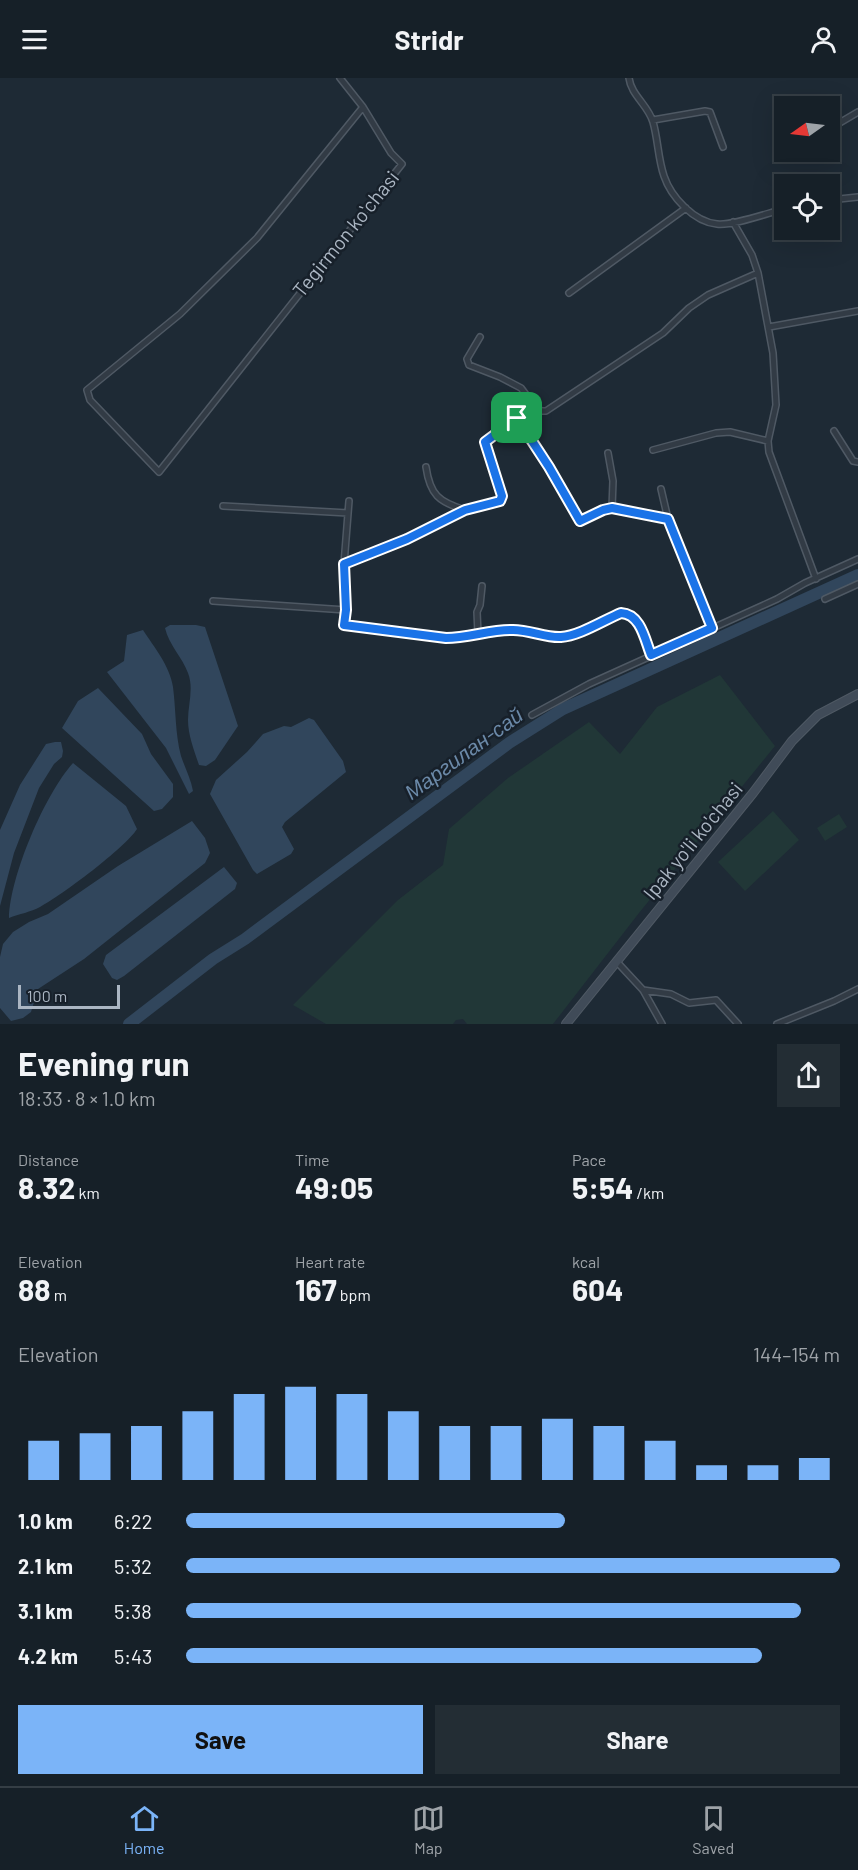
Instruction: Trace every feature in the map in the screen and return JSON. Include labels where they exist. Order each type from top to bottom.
[{"type":"main road","name":"Ipak yo'li ko'chasi","points":[[566,1024],[753,793],[792,741],[818,715],[858,694]]},
{"type":"street","points":[[340,78],[363,107]]},
{"type":"street","points":[[629,78],[630,88],[644,104],[653,120],[663,175],[670,190],[686,208],[700,218],[717,225],[774,212]]},
{"type":"street","name":"Tegirmon koʻchasi","points":[[363,107],[391,153],[402,164],[159,472],[90,400],[87,390],[180,314],[256,238],[363,107]]},
{"type":"street","points":[[653,120],[710,112],[723,147]]},
{"type":"street","points":[[840,123],[858,112]]},
{"type":"street","points":[[840,199],[858,197]]},
{"type":"street","points":[[569,293],[686,208]]},
{"type":"street","points":[[733,222],[752,255],[769,327],[776,397],[768,441],[770,452],[816,579]]},
{"type":"street","points":[[480,337],[467,359],[469,365],[521,388],[536,408],[546,411],[663,333],[708,294],[758,273]]},
{"type":"street","points":[[769,327],[858,311]]},
{"type":"street","points":[[344,564],[407,539],[465,510],[500,501],[502,496],[485,442],[517,418],[536,408]]},
{"type":"street","points":[[517,418],[580,521],[612,508],[668,519]]},
{"type":"street","points":[[834,431],[853,461],[858,462]]},
{"type":"street","points":[[653,450],[716,433],[730,432],[768,441]]},
{"type":"street","points":[[608,453],[613,481],[612,508]]},
{"type":"street","points":[[426,467],[428,482],[438,498],[448,505],[465,510]]},
{"type":"street","points":[[661,489],[668,519],[712,628]]},
{"type":"street","points":[[349,501],[344,564],[346,610],[344,625],[446,638],[463,638],[510,630],[561,637],[571,635],[621,613],[628,614],[638,621],[651,655]]},
{"type":"street","points":[[223,506],[348,513]]},
{"type":"street","points":[[532,715],[589,684],[858,559]]},
{"type":"street","points":[[825,599],[858,584]]},
{"type":"street","points":[[478,634],[477,612],[482,586]]},
{"type":"street","points":[[213,601],[346,610]]},
{"type":"street","points":[[617,962],[643,990],[662,1024]]},
{"type":"street","points":[[777,1024],[858,989]]},
{"type":"street","points":[[643,990],[671,994],[688,1003],[716,1000],[738,1024]]},
{"type":"green space","points":[[720,675],[775,746],[639,913],[553,1024],[467,1024],[463,1019],[456,1020],[453,1024],[326,1024],[293,1005],[398,900],[443,865],[449,829],[508,778],[589,722],[620,754],[657,707]]},
{"type":"green space","points":[[773,811],[799,840],[745,891],[718,862]]},
{"type":"green space","points":[[839,814],[847,827],[825,841],[817,828]]},
{"type":"water","points":[[170,625],[205,627],[238,726],[215,760],[206,766],[199,765],[190,737],[188,720],[190,679],[167,634],[165,628]]},
{"type":"water","points":[[143,630],[161,657],[171,679],[179,747],[193,791],[189,794],[166,748],[107,672],[124,661],[127,635]]},
{"type":"water","points":[[98,688],[142,734],[151,754],[173,784],[173,797],[162,809],[154,811],[62,728],[78,701]]},
{"type":"water","points":[[309,718],[314,720],[343,761],[346,772],[285,822],[282,827],[294,849],[291,854],[257,874],[210,794],[216,780],[263,734],[284,726],[291,727]]},
{"type":"water","points":[[61,742],[62,757],[54,764],[39,788],[14,853],[0,906],[0,830],[20,785],[46,744]]},
{"type":"water","points":[[73,763],[126,806],[137,829],[120,848],[63,892],[36,909],[9,918],[15,880],[31,836],[51,794]]},
{"type":"water","points":[[192,821],[205,838],[210,853],[205,863],[84,959],[38,989],[31,1012],[23,1018],[11,1021],[0,1008],[0,957],[3,944],[13,932],[48,914],[118,866]]},
{"type":"water","points":[[224,867],[237,883],[235,889],[124,976],[117,980],[112,978],[103,964],[106,955]]},
{"type":"waterway","name":"Маргилан-сай","points":[[129,1024],[213,959],[245,939],[509,743],[563,709],[858,575]]},
{"type":"route","points":[[517,418],[580,521],[612,508],[668,519],[712,628],[651,655],[638,621],[634,616],[621,613],[571,635],[561,637],[510,630],[490,631],[463,638],[446,638],[344,625],[346,610],[344,564],[407,539],[465,510],[500,501],[502,496],[485,442],[517,418]]}]
